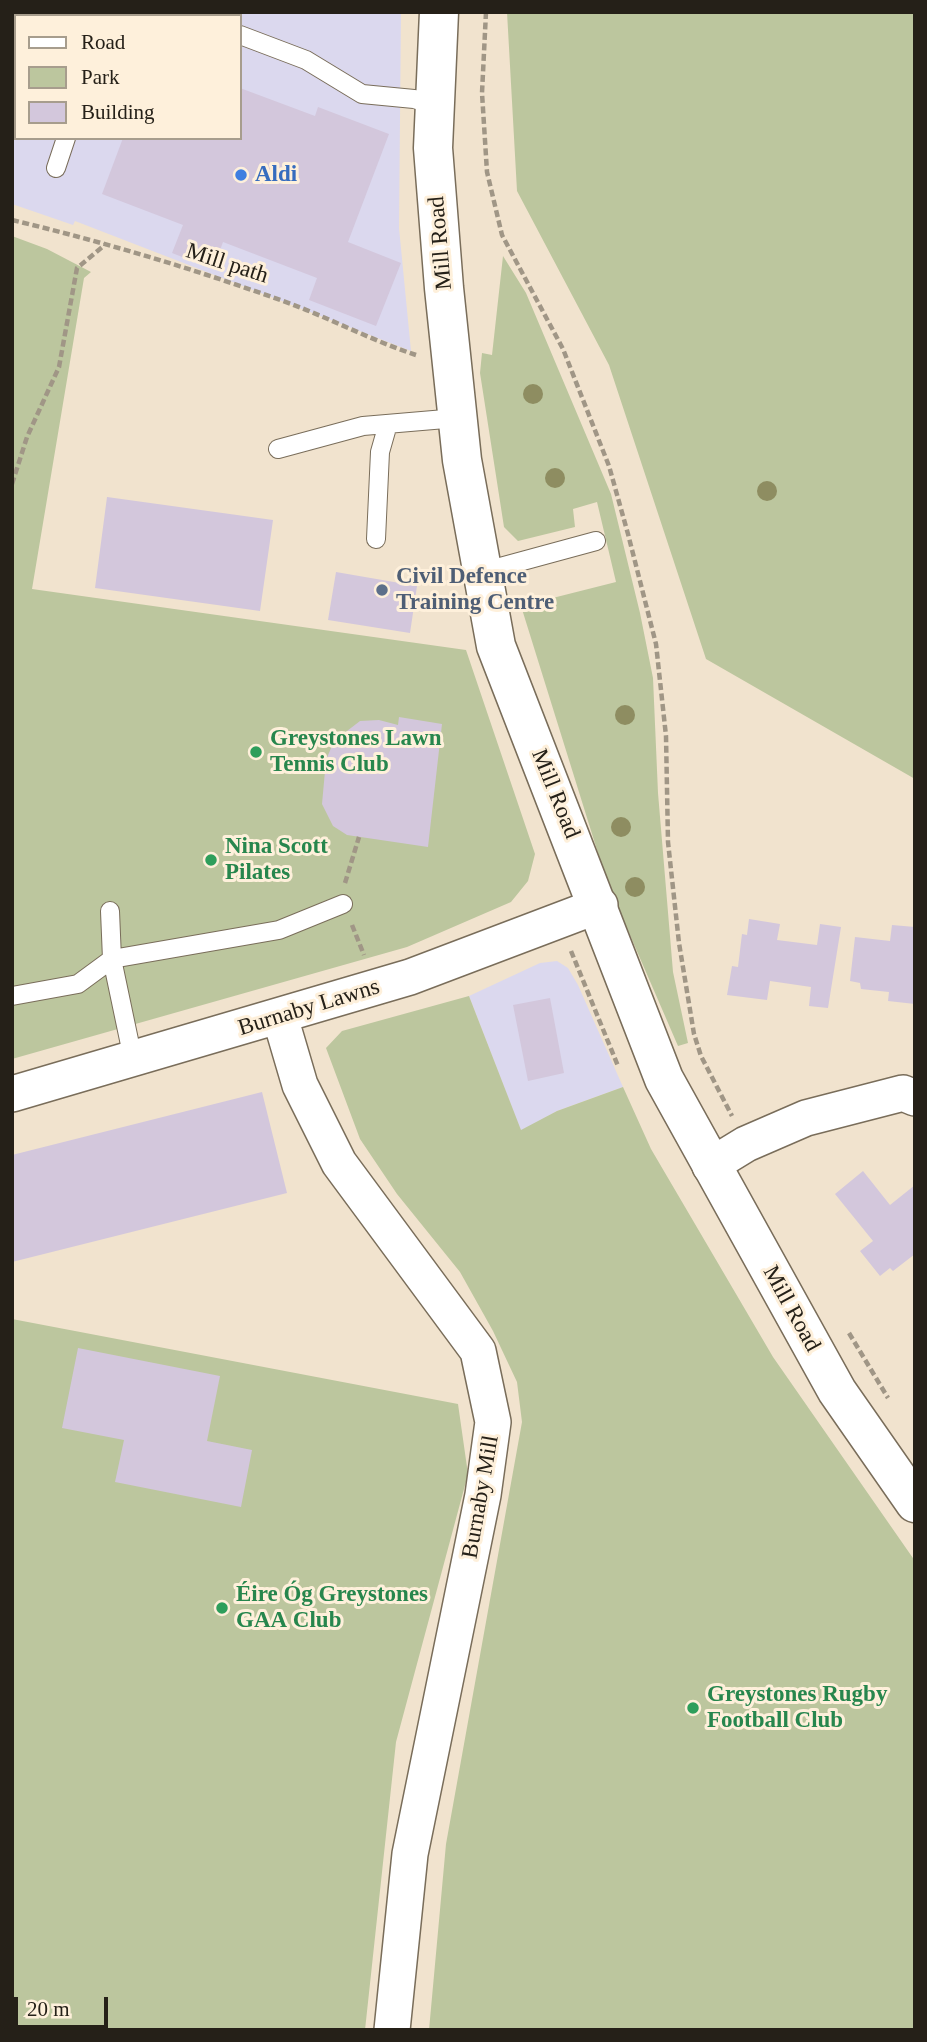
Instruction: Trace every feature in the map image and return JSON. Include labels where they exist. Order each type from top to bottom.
[{"type":"main road","name":"Mill Road","points":[[439,12],[433,148],[457,418],[462,460],[496,646],[600,905],[664,1079],[837,1391],[915,1503]]},
{"type":"street","name":"Burnaby Lawns","points":[[12,1094],[410,977],[600,905]]},
{"type":"street","name":"Burnaby Mill","points":[[280,1017],[300,1085],[339,1163],[478,1351],[493,1422],[484,1495],[410,1854],[392,2030]]},
{"type":"street","points":[[710,1166],[746,1144],[806,1118],[903,1093],[915,1098]]},
{"type":"lane","points":[[242,36],[306,60],[362,94],[414,99],[435,105]]},
{"type":"lane","points":[[56,167],[65,140]]},
{"type":"lane","points":[[278,449],[363,426],[457,418]]},
{"type":"lane","points":[[376,539],[380,452],[388,424]]},
{"type":"lane","points":[[482,572],[596,541]]},
{"type":"lane","points":[[12,996],[78,984],[112,959],[279,930],[343,904]]},
{"type":"lane","points":[[110,911],[112,959],[133,1059]]},
{"type":"path","points":[[486,12],[482,93],[487,172],[502,235],[563,349],[609,466],[628,534],[656,644],[666,736],[668,842],[679,943],[694,1034],[701,1056],[746,1144]]},
{"type":"path","name":"Mill path","points":[[12,220],[107,243],[284,302],[377,342],[426,359]]},
{"type":"path","points":[[12,484],[27,437],[59,367],[77,268],[107,243]]},
{"type":"path","points":[[846,1329],[895,1409]]},
{"type":"shaded area","points":[[401,12],[399,228],[411,351],[75,221],[73,225],[12,204],[12,52],[14,140],[242,140],[242,14],[90,14]]},
{"type":"shaded area","points":[[557,961],[568,968],[578,985],[623,1087],[557,1111],[521,1131],[469,996],[540,963]]},
{"type":"green space","points":[[507,12],[915,12],[915,779],[706,659],[609,365],[517,191]]},
{"type":"green space","name":"Greystones Lawn Tennis Club","points":[[12,236],[47,249],[91,272],[84,278],[32,589],[466,650],[535,854],[528,881],[511,902],[407,947],[12,1059]]},
{"type":"green space","points":[[503,256],[526,293],[611,494],[640,613],[653,678],[658,793],[673,972],[688,1043],[678,1046],[607,882],[521,606],[616,582],[597,502],[573,509],[575,527],[518,541],[504,527],[480,373],[482,353],[492,355]]},
{"type":"green space","name":"Greystones Rugby Football Club","points":[[469,996],[521,1130],[557,1111],[623,1087],[651,1149],[773,1357],[915,1561],[915,2030],[429,2030],[446,1844],[522,1422],[517,1382],[493,1331],[460,1272],[397,1194],[360,1139],[326,1048],[342,1031]]},
{"type":"green space","name":"Éire Óg Greystones GAA Club","points":[[12,1319],[458,1404],[468,1474],[396,1742],[365,2030],[12,2030]]},
{"type":"building","points":[[12,12],[47,12],[14,14],[14,68]]},
{"type":"building","name":"Aldi","points":[[242,89],[315,116],[318,107],[389,134],[348,242],[401,263],[376,326],[309,300],[317,278],[223,242],[213,269],[172,253],[183,225],[102,194],[122,140],[242,140]]},
{"type":"building","points":[[107,497],[273,520],[260,611],[95,588]]},
{"type":"building","points":[[336,572],[417,586],[410,633],[328,620]]},
{"type":"building","points":[[399,717],[442,724],[428,847],[347,835],[333,826],[322,804],[326,760],[334,741],[360,721],[379,720],[398,725]]},
{"type":"building","points":[[749,919],[780,924],[777,940],[817,945],[820,924],[841,927],[828,1008],[809,1006],[811,987],[770,981],[767,1000],[727,995],[732,966],[738,967],[742,934],[747,935]]},
{"type":"building","points":[[892,925],[915,927],[915,1004],[888,1001],[889,992],[861,989],[860,983],[850,981],[855,937],[890,941]]},
{"type":"building","points":[[550,998],[564,1073],[528,1081],[513,1005]]},
{"type":"building","points":[[262,1092],[287,1193],[12,1262],[12,1155]]},
{"type":"building","points":[[863,1171],[890,1205],[915,1185],[915,1254],[893,1271],[890,1268],[880,1276],[860,1251],[873,1241],[835,1194]]},
{"type":"building","points":[[78,1348],[220,1376],[207,1441],[252,1450],[241,1507],[115,1482],[124,1440],[62,1428]]},
{"type":"place","name":"Aldi","points":[[241,175]]},
{"type":"place","name":"Civil Defence Training Centre","points":[[382,590]]},
{"type":"place","name":"Greystones Lawn Tennis Club","points":[[256,752]]},
{"type":"place","name":"Nina Scott Pilates","points":[[211,860]]},
{"type":"place","name":"Éire Óg Greystones GAA Club","points":[[222,1608]]},
{"type":"place","name":"Greystones Rugby Football Club","points":[[693,1708]]}]
